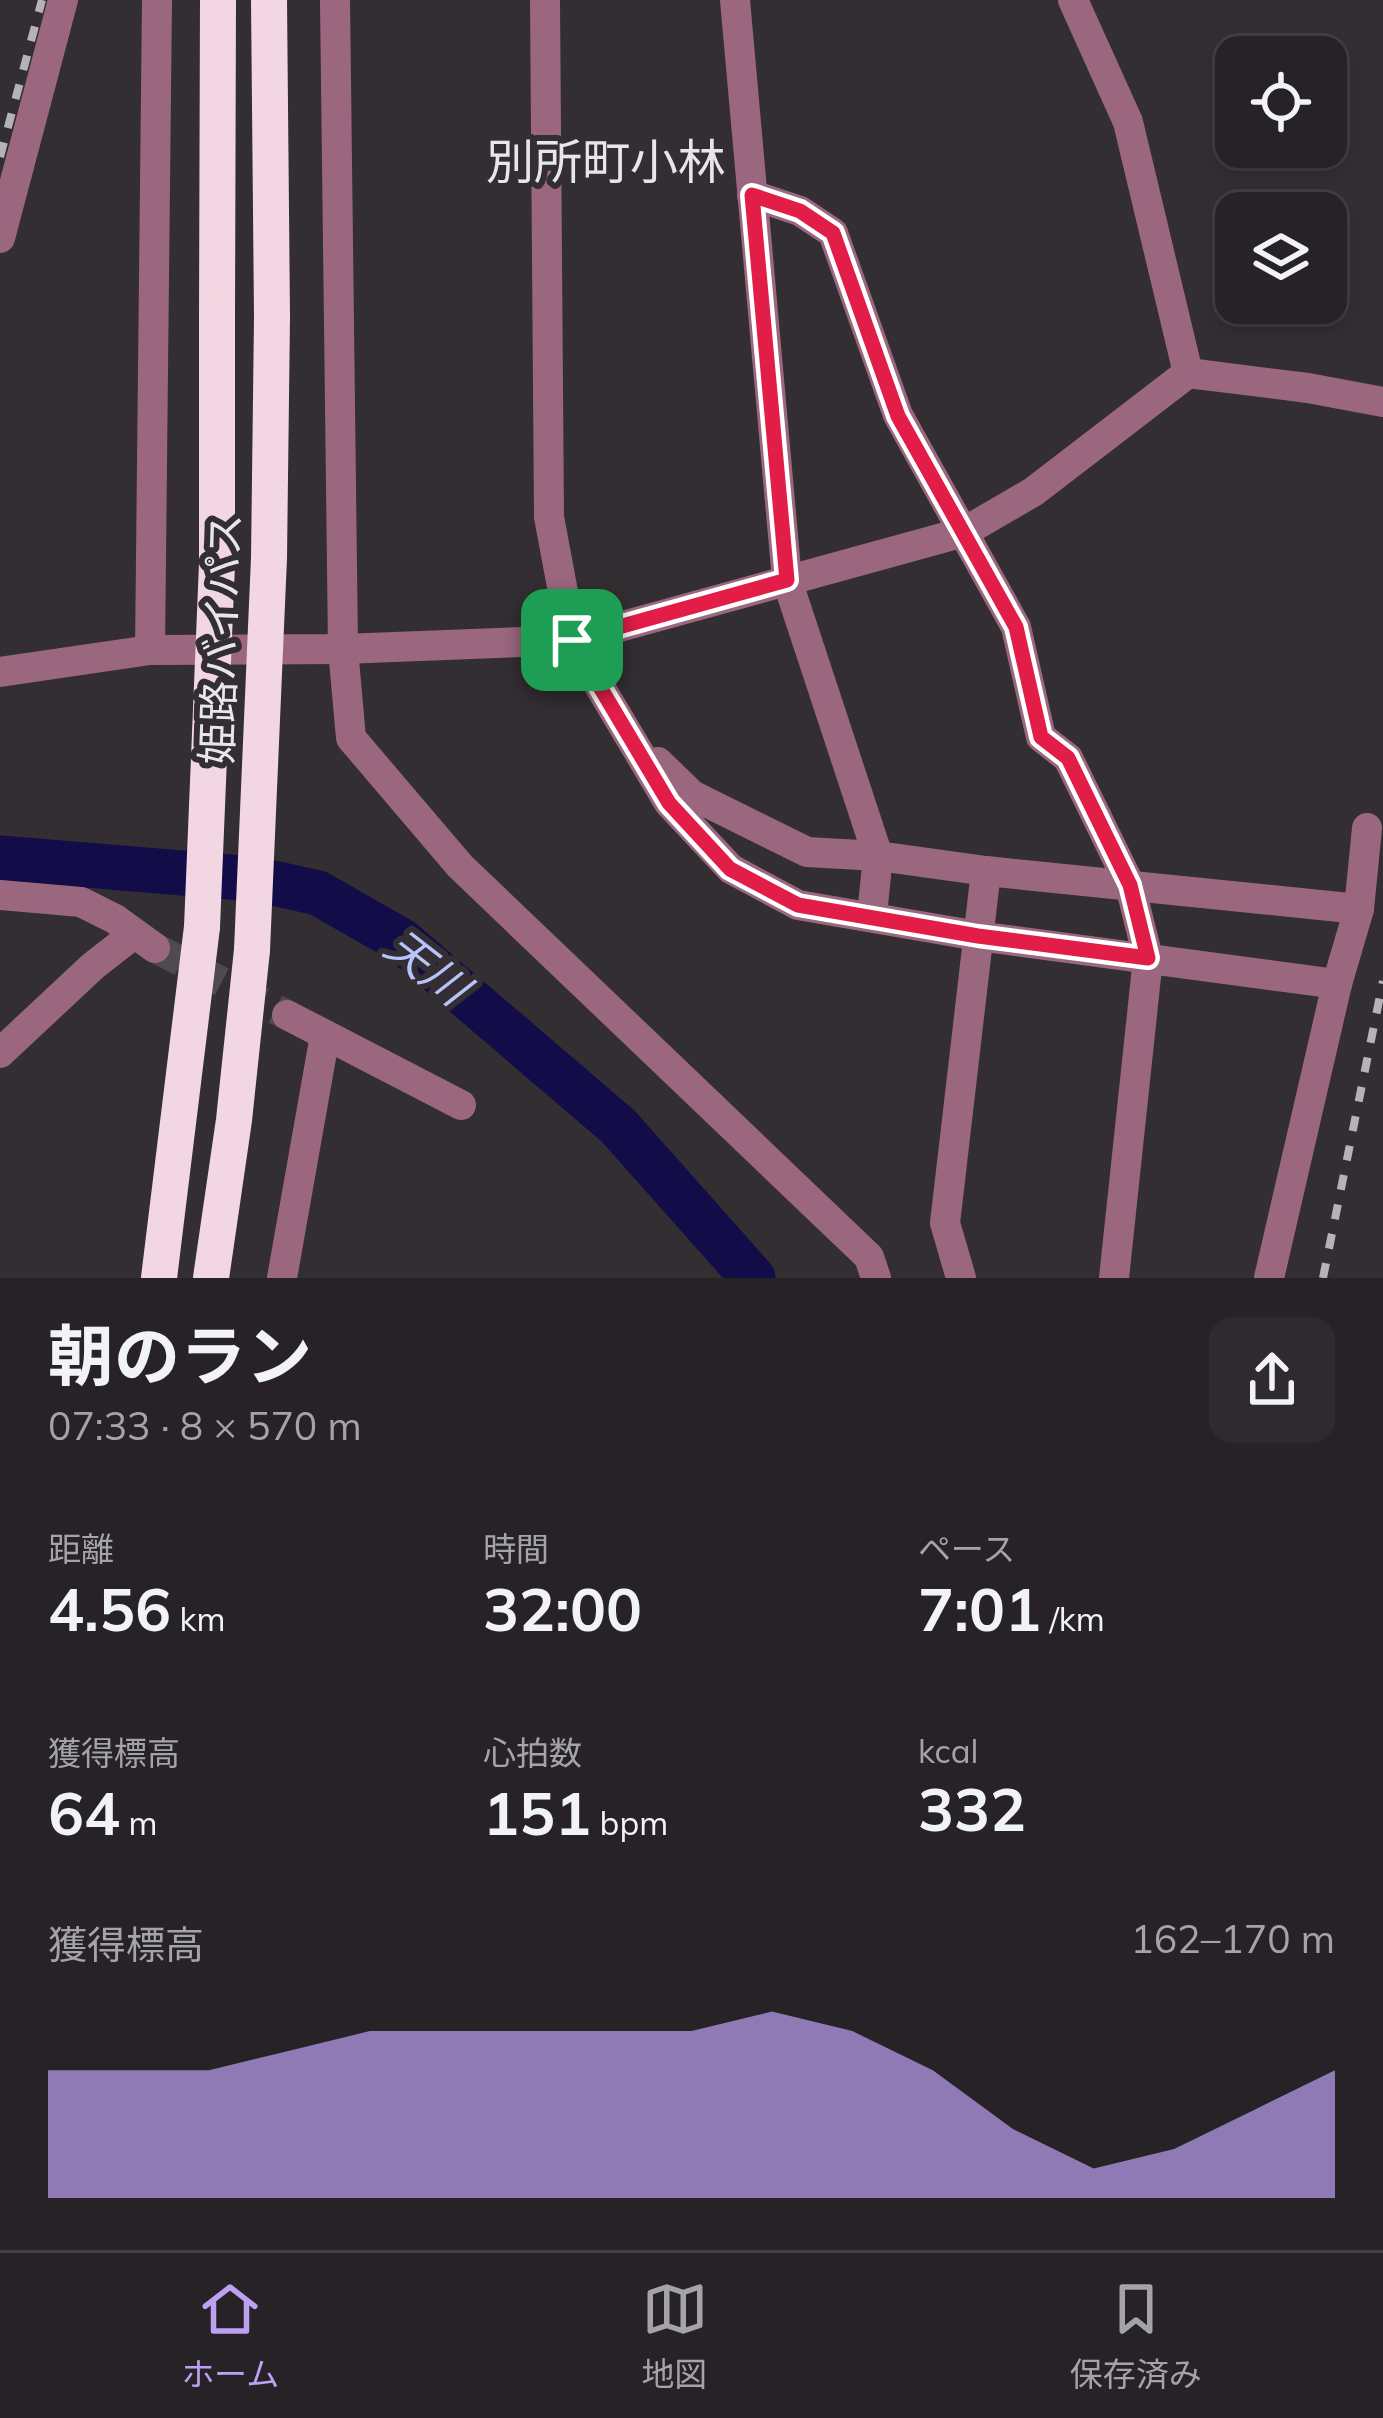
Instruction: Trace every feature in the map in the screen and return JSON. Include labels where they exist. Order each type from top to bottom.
[{"type":"highway","name":"姫路バイパス","points":[[159,1278],[202,927],[217,563],[218,0]]},
{"type":"highway","name":"姫路バイパス","points":[[211,1278],[252,950],[269,558],[269,0]]},
{"type":"street","points":[[0,238],[62,0]]},
{"type":"street","points":[[150,650],[158,0]]},
{"type":"street","points":[[335,0],[343,649],[351,738],[460,866],[869,1257],[876,1278]]},
{"type":"street","points":[[544,0],[549,517],[572,640],[669,803],[730,869],[798,905],[978,936],[1337,984]]},
{"type":"street","points":[[734,0],[787,580],[878,856],[872,915]]},
{"type":"street","points":[[1073,0],[1128,122],[1188,373]]},
{"type":"street","points":[[752,195],[800,211],[833,233],[898,416],[1016,627],[1041,737],[1068,758],[1130,885],[1148,958],[1114,1278]]},
{"type":"street","points":[[0,672],[150,650],[572,640],[964,532],[1033,493],[1188,373],[1383,402]]},
{"type":"street","points":[[619,724],[692,795],[807,852],[1359,909]]},
{"type":"street","points":[[1269,1278],[1337,984],[1359,909],[1367,828]]},
{"type":"street","points":[[962,1278],[945,1223],[986,871]]},
{"type":"street","points":[[0,895],[81,902],[145,941],[93,966],[0,1053]]},
{"type":"street","points":[[286,1016],[460,1105]]},
{"type":"street","points":[[282,1278],[325,1035]]},
{"type":"waterway","name":"天川","points":[[0,858],[255,879],[318,893],[402,941],[618,1126],[753,1278]]},
{"type":"tunnel","points":[[155,948],[287,1015]]},
{"type":"railway","points":[[0,157],[42,0]]},
{"type":"railway","points":[[1323,1278],[1383,981]]},
{"type":"district","name":"別所町小林","points":[[606,162]]},
{"type":"route","points":[[752,195],[800,211],[833,233],[898,416],[1016,627],[1041,737],[1068,758],[1130,885],[1148,958],[978,936],[798,905],[730,869],[669,803],[572,640],[787,580],[752,195]]}]
